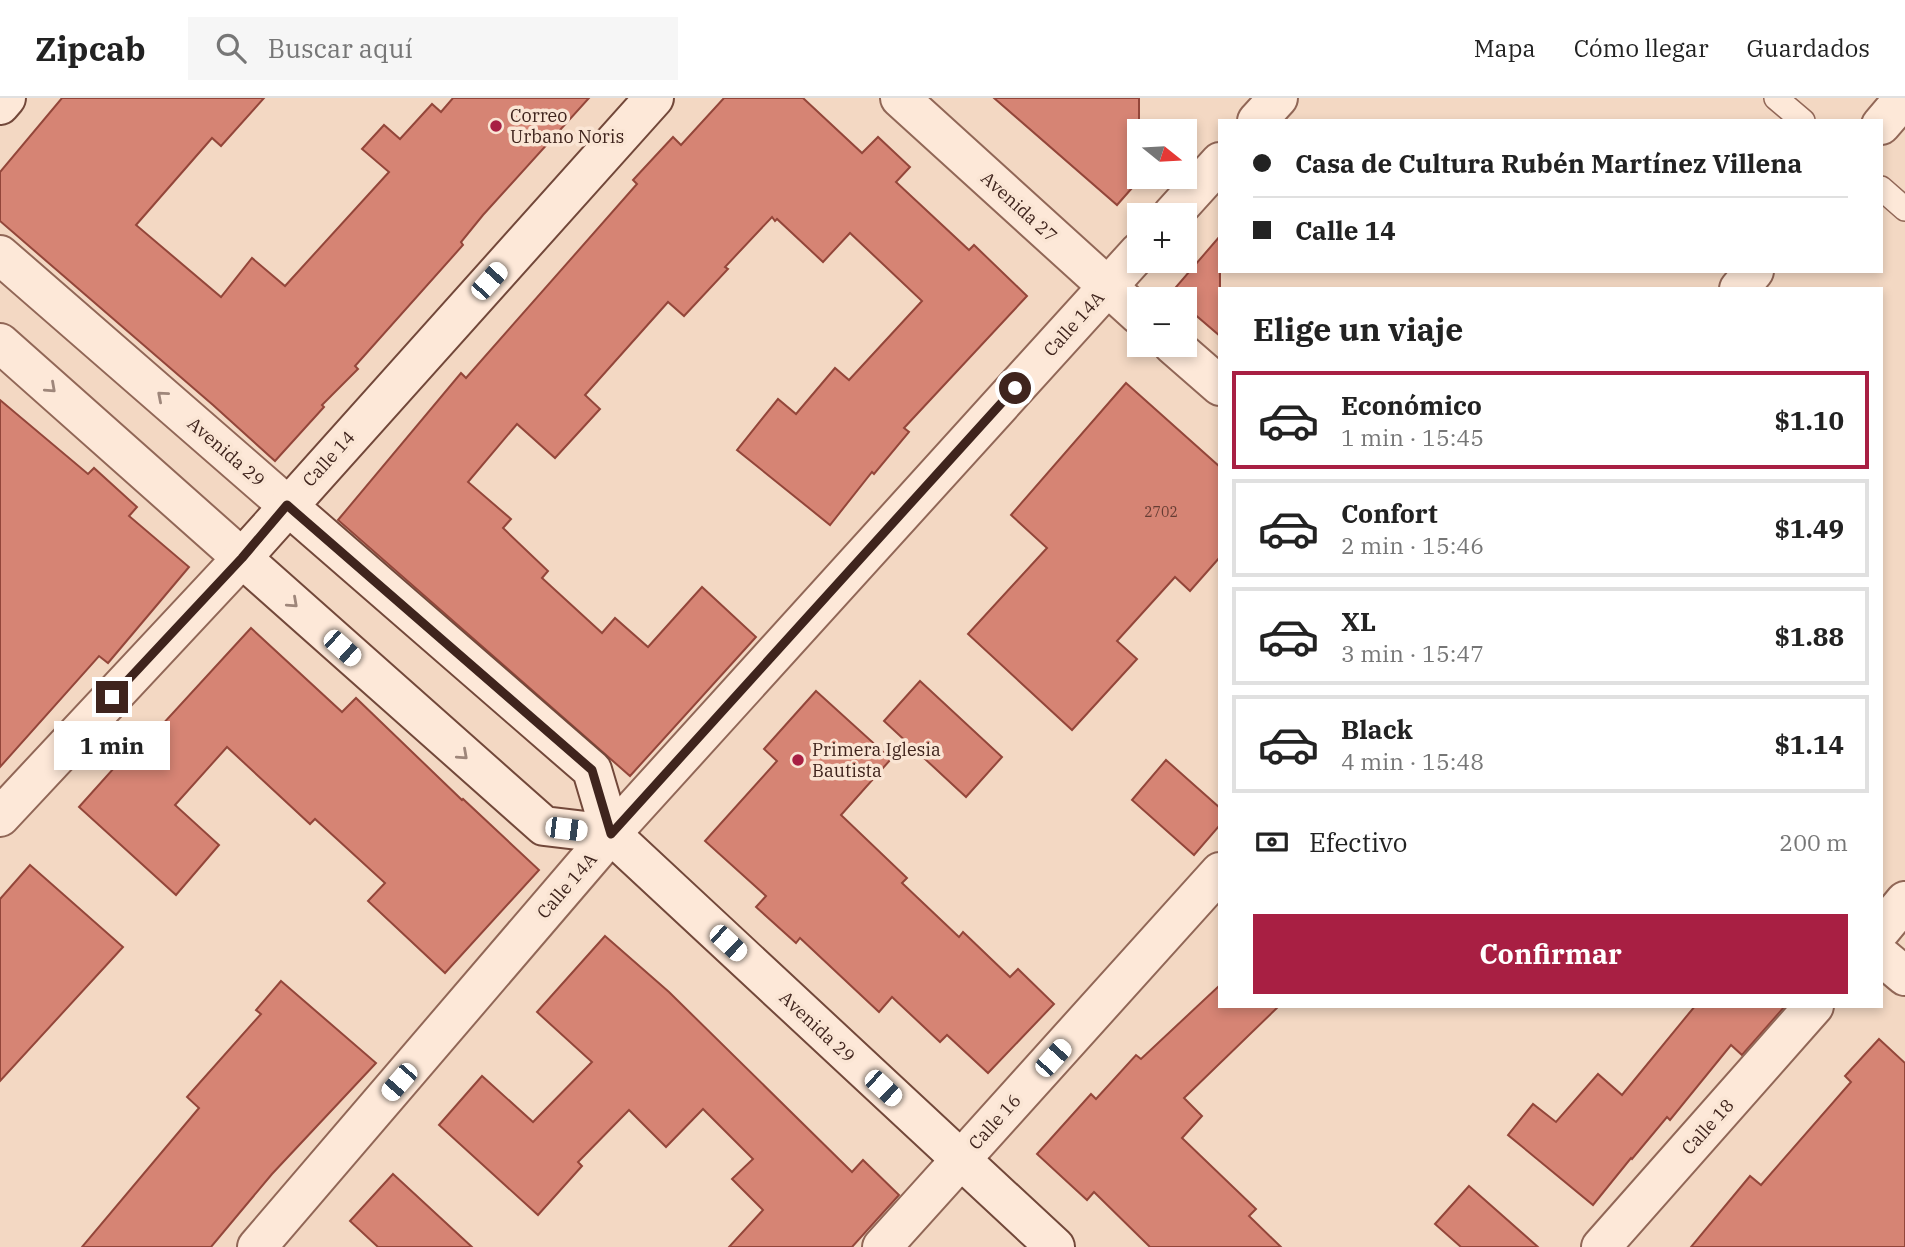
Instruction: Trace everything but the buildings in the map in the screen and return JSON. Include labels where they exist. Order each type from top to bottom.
[{"type":"street","points":[[0,104],[6,98]]},
{"type":"street","name":"Calle 14","points":[[0,817],[242,558],[654,98]]},
{"type":"street","name":"Avenida 27","points":[[900,98],[1127,304]]},
{"type":"street","points":[[1259,119],[1278,98]]},
{"type":"street","points":[[1883,123],[1904,98]]},
{"type":"street","points":[[1183,203],[1218,164]]},
{"type":"street","name":"Avenida 29","points":[[0,255],[592,770],[611,834],[1055,1247]]},
{"type":"street","name":"Calle 14A","points":[[257,1247],[611,834],[1127,265]]},
{"type":"street","points":[[1741,287],[1752,273]]},
{"type":"street","points":[[0,342],[544,826],[611,834]]},
{"type":"street","points":[[1187,357],[1218,384]]},
{"type":"street","name":"Calle 16","points":[[882,1247],[1218,874]]},
{"type":"street","points":[[1883,928],[1905,901]]},
{"type":"street","points":[[1883,958],[1905,976]]},
{"type":"street","name":"Calle 18","points":[[1601,1247],[1812,1008]]},
{"type":"lane","points":[[1776,98],[1801,119]]},
{"type":"lane","points":[[1883,190],[1905,209]]},
{"type":"place","name":"Correo Urbano Noris","points":[[496,126]]},
{"type":"place","name":"Primera Iglesia Bautista","points":[[798,760]]},
{"type":"route","points":[[112,697],[242,558],[287,505],[592,770],[611,834],[1015,388]]}]
